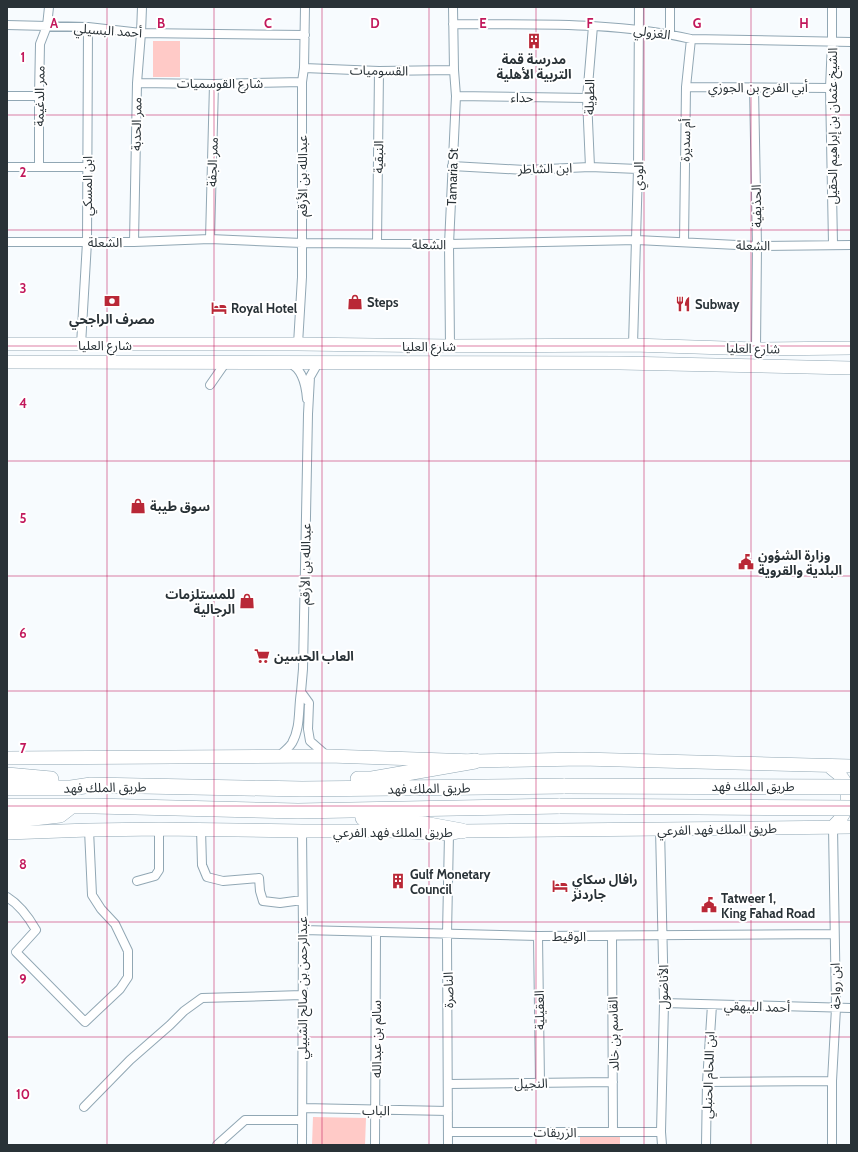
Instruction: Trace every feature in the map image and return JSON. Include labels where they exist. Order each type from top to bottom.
[{"type":"highway","points":[[302,789],[312,782],[372,779],[475,761]]},
{"type":"highway","points":[[7,775],[77,781],[91,785]]},
{"type":"highway","name":"طريق الملك فهد","points":[[7,788],[71,788],[91,785],[302,789],[564,786],[851,786]]},
{"type":"highway","name":"طريق الملك فهد","points":[[7,806],[307,811],[560,806],[851,808]]},
{"type":"highway","points":[[7,821],[60,815],[73,806]]},
{"type":"highway","points":[[307,811],[424,824],[456,833]]},
{"type":"main road","name":"شارع العليا","points":[[7,344],[298,344],[450,346],[633,345],[756,349],[851,348]]},
{"type":"main road","name":"شارع العليا","points":[[7,362],[620,363],[851,368]]},
{"type":"main road","points":[[7,758],[329,756],[475,761],[588,760],[851,766]]},
{"type":"main road","points":[[829,766],[843,778],[846,785],[847,794],[844,812],[833,828]]},
{"type":"main road","name":"طريق الملك فهد الفرعي","points":[[7,833],[159,828],[456,833],[660,829],[851,828]]},
{"type":"street","name":"ممر الدغيمة","points":[[39,167],[40,44],[47,26],[49,7]]},
{"type":"street","name":"ممر الحدبة","points":[[134,242],[137,83],[142,7]]},
{"type":"street","name":"عبدالله بن الأرقم","points":[[298,344],[302,277],[302,82],[304,68],[306,7]]},
{"type":"street","name":"Tamaria St","points":[[450,346],[449,244],[456,96],[453,7]]},
{"type":"street","name":"الودي","points":[[633,345],[637,240],[639,7]]},
{"type":"street","points":[[670,7],[670,34]]},
{"type":"street","name":"الشيخ عثمان بن إبراهيم الحقيل","points":[[832,7],[830,88],[833,244]]},
{"type":"street","name":"أحمد البسيلي","points":[[7,24],[88,27],[141,33],[305,35]]},
{"type":"street","name":"الغزولي","points":[[453,24],[593,26],[640,29],[691,39],[851,42]]},
{"type":"street","name":"الطويلة","points":[[590,167],[587,98],[593,26]]},
{"type":"street","name":"ابن المسكي","points":[[81,345],[87,242],[88,27]]},
{"type":"street","name":"أم سديرة","points":[[684,242],[686,87],[691,39]]},
{"type":"street","name":"القسوميات","points":[[304,68],[379,71],[454,70]]},
{"type":"street","name":"النبقية","points":[[377,243],[379,71]]},
{"type":"street","name":"شارع القوسميات","points":[[137,83],[214,84],[302,82]]},
{"type":"street","name":"ممر الجفة","points":[[210,239],[214,84]]},
{"type":"street","name":"أبي الفرج بن الجوزي","points":[[686,87],[830,88]]},
{"type":"street","name":"الحذيفية","points":[[754,88],[757,246],[756,349]]},
{"type":"street","points":[[7,96],[39,96]]},
{"type":"street","name":"حداء","points":[[456,96],[587,98]]},
{"type":"street","name":"ابن الشاطر","points":[[452,166],[525,170],[590,167],[638,169]]},
{"type":"street","points":[[7,167],[87,167]]},
{"type":"street","name":"الشعلة","points":[[7,242],[134,242],[210,239],[302,243],[449,244],[637,240],[757,246],[851,244]]},
{"type":"street","points":[[210,385],[226,362]]},
{"type":"street","points":[[288,363],[292,364],[301,374],[306,394],[308,414]]},
{"type":"street","name":"عبدالله بن الأرقم","points":[[278,757],[291,743],[298,727],[299,703],[304,669],[308,414],[310,377],[318,363]]},
{"type":"street","points":[[301,692],[309,703],[308,729],[310,741],[319,750],[329,756]]},
{"type":"street","points":[[137,881],[154,876],[159,870],[159,828]]},
{"type":"street","name":"ابن رواحة","points":[[832,1145],[832,1081],[836,1008],[833,828]]},
{"type":"street","points":[[202,829],[202,865],[207,877],[223,881],[259,878],[260,891],[263,901],[280,903],[302,900]]},
{"type":"street","name":"الأناضول","points":[[660,829],[664,1003],[662,1145]]},
{"type":"street","points":[[7,896],[26,913],[36,930],[16,952],[85,1022],[120,990],[128,977],[128,951],[115,924],[101,909],[92,895],[89,830]]},
{"type":"street","name":"عبدالرحمن بن صالح الشبيلي","points":[[302,831],[302,1145]]},
{"type":"street","name":"الناصرة","points":[[448,1145],[449,1084],[447,934],[456,833]]},
{"type":"street","name":"الوقيط","points":[[303,930],[538,936],[834,934]]},
{"type":"street","name":"سالم بن عبدالله","points":[[375,1145],[376,932]]},
{"type":"street","name":"العقيلية","points":[[538,936],[540,1083]]},
{"type":"street","name":"القاسم بن خالد","points":[[612,936],[613,1132]]},
{"type":"street","points":[[84,1107],[130,1060],[184,1011],[202,998],[302,995]]},
{"type":"street","name":"أحمد البيهقي","points":[[664,1003],[851,1008]]},
{"type":"street","name":"ابن اللحام الحنبلي","points":[[706,1145],[707,1082],[712,1005]]},
{"type":"street","points":[[707,1082],[832,1081]]},
{"type":"street","name":"النجيل","points":[[449,1084],[613,1082]]},
{"type":"street","name":"الباب","points":[[302,1108],[448,1112]]},
{"type":"street","points":[[217,1145],[245,1120],[302,1120]]},
{"type":"street","name":"الزريقات","points":[[449,1132],[661,1132]]},
{"type":"shaded area","points":[[153,41],[180,41],[180,77],[153,77]]},
{"type":"shaded area","points":[[313,1117],[366,1118],[365,1145],[312,1145]]},
{"type":"shaded area","points":[[620,1135],[620,1145],[580,1145],[580,1136]]},
{"type":"place","name":"مدرسة قمة التربية الأهلية","points":[[534,41]]},
{"type":"place","name":"مصرف الراجحي","points":[[112,301]]},
{"type":"place","name":"Steps","points":[[355,302]]},
{"type":"place","name":"Subway","points":[[683,304]]},
{"type":"place","name":"Royal Hotel","points":[[219,308]]},
{"type":"place","name":"سوق طيبة","points":[[138,506]]},
{"type":"place","name":"وزارة الشؤون البلدية والقروية","points":[[746,562]]},
{"type":"place","name":"للمستلزمات الرجالية","points":[[247,601]]},
{"type":"place","name":"العاب الحسين","points":[[262,656]]},
{"type":"place","name":"Gulf Monetary Council","points":[[398,881]]},
{"type":"place","name":"رافال سكاي جاردنز","points":[[560,886]]},
{"type":"place","name":"Tatweer 1, King Fahad Road","points":[[709,905]]}]
